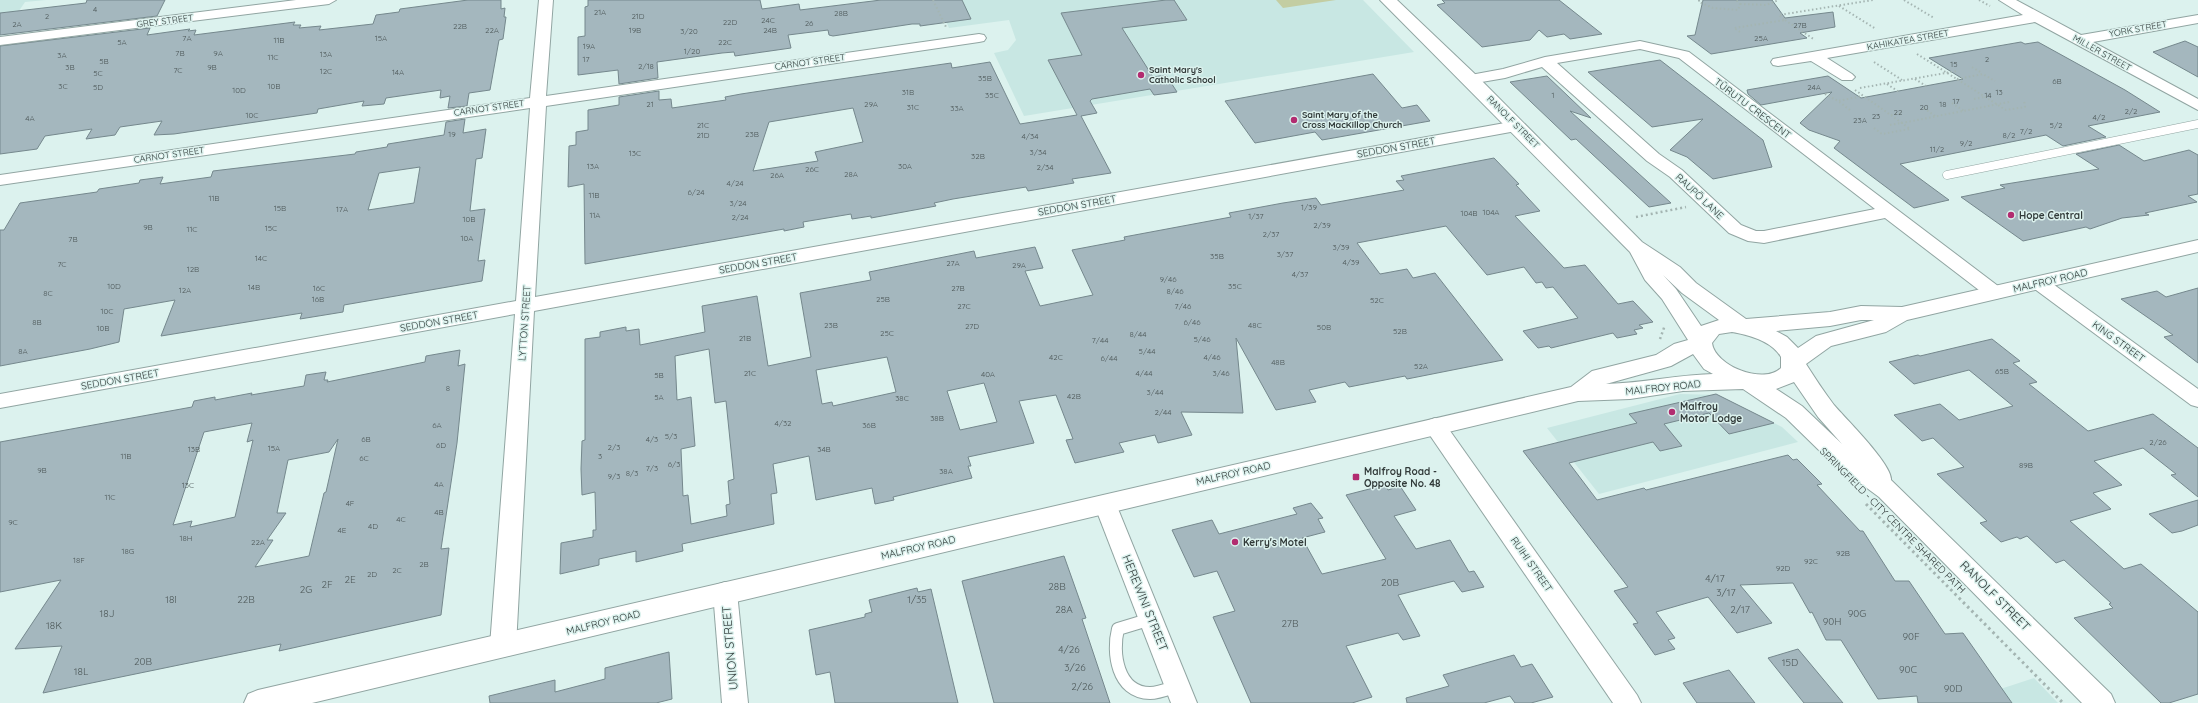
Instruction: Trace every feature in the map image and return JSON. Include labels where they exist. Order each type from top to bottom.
[{"type":"main road","name":"RANOLF STREET","points":[[1388,0],[1470,79],[1635,246],[1673,272],[1689,288],[1743,326]]},
{"type":"main road","name":"RANOLF STREET","points":[[1635,246],[1652,275],[1669,294],[1702,344]]},
{"type":"main road","name":"MALFROY ROAD","points":[[1743,326],[1830,319],[1861,313],[1902,314],[2198,246]]},
{"type":"main road","name":"MALFROY ROAD","points":[[1793,363],[1824,341],[1878,328],[1902,314]]},
{"type":"main road","points":[[1722,326],[1743,326],[1767,334],[1777,340],[1790,355],[1793,363],[1792,370],[1781,380],[1761,383],[1749,382],[1733,377],[1710,362],[1704,353],[1702,344],[1707,332],[1714,328],[1722,326]]},
{"type":"main road","name":"MALFROY ROAD","points":[[1578,393],[1600,377],[1657,363],[1682,350],[1702,344]]},
{"type":"main road","name":"RANOLF STREET","points":[[1793,363],[1826,411],[1860,450],[1888,490]]},
{"type":"main road","name":"RANOLF STREET","points":[[1749,382],[1794,412],[1837,454],[1888,490],[2101,703]]},
{"type":"main road","name":"MALFROY ROAD","points":[[258,703],[289,699],[725,592],[1578,393],[1630,391],[1677,384],[1749,382]]},
{"type":"street","name":"GREY STREET","points":[[0,41],[329,0]]},
{"type":"street","name":"LYTTON STREET","points":[[503,646],[538,101],[546,0]]},
{"type":"street","name":"MILLER STREET","points":[[2006,0],[2198,105]]},
{"type":"street","name":"KAHIKATEA STREET","points":[[1778,62],[1817,50],[2037,17]]},
{"type":"street","name":"YORK STREET","points":[[2079,40],[2198,19]]},
{"type":"street","name":"CARNOT STREET","points":[[0,180],[979,38]]},
{"type":"street","name":"TŪRUTU CRESCENT","points":[[1470,79],[1505,73],[1545,61],[1640,45],[1684,55],[1995,293]]},
{"type":"street","points":[[1817,50],[1847,77]]},
{"type":"street","name":"RAUPŌ LANE","points":[[1545,61],[1649,153],[1655,161],[1680,176],[1683,182],[1736,229],[1744,234],[1754,237],[1774,236],[1888,212]]},
{"type":"street","name":"SEDDON STREET","points":[[0,400],[1516,126]]},
{"type":"street","name":"KING STREET","points":[[2039,283],[2198,400]]},
{"type":"street","name":"RUIHI STREET","points":[[1435,426],[1628,703]]},
{"type":"street","name":"HEREWINI STREET","points":[[1105,504],[1181,694]]},
{"type":"street","name":"UNION STREET","points":[[725,592],[735,703]]},
{"type":"lane","points":[[1946,175],[2198,124]]},
{"type":"lane","points":[[1151,619],[1118,629],[1114,651],[1124,680],[1132,688],[1148,693],[1181,694]]},
{"type":"path","points":[[933,0],[953,42]]},
{"type":"path","points":[[1699,0],[1698,2],[1709,8],[1720,10],[1738,10],[1740,4]]},
{"type":"path","points":[[1736,0],[1740,4],[1766,5],[1780,1],[1779,0]]},
{"type":"path","points":[[1817,50],[1779,16],[1873,0]]},
{"type":"path","points":[[1904,0],[1936,19]]},
{"type":"path","points":[[1839,6],[1882,33]]},
{"type":"path","points":[[1740,32],[1734,28],[1785,20]]},
{"type":"path","points":[[1911,51],[2006,110],[2025,107],[2024,100]]},
{"type":"path","points":[[1874,62],[1902,80]]},
{"type":"path","points":[[1972,67],[1995,81]]},
{"type":"path","points":[[1874,128],[1882,134],[1910,129],[1853,90],[1957,71]]},
{"type":"path","points":[[1956,79],[1983,74]]},
{"type":"path","points":[[1915,78],[1926,86]]},
{"type":"path","points":[[1886,84],[1899,92]]},
{"type":"path","points":[[1825,94],[1850,110]]},
{"type":"path","points":[[1838,101],[1862,96]]},
{"type":"path","points":[[1974,99],[1985,97]]},
{"type":"path","points":[[1890,125],[2009,102]]},
{"type":"path","points":[[1952,103],[1964,111]]},
{"type":"path","points":[[1924,108],[1936,116]]},
{"type":"path","points":[[1891,115],[1902,113]]},
{"type":"path","points":[[1636,217],[1689,207]]},
{"type":"path","points":[[1659,341],[1665,324],[1664,319]]},
{"type":"path","name":"SPRINGFIELD - CITY CENTRE SHARED PATH","points":[[1863,501],[2063,703]]},
{"type":"shaded area","points":[[0,0],[46,0],[25,2],[6,30],[0,31]]},
{"type":"shaded area","name":"Saint Mary's Catholic School","points":[[937,0],[1363,0],[1414,52],[1024,116],[994,53],[1008,50],[1016,40],[1009,20],[949,28]]},
{"type":"shaded area","points":[[1680,394],[1718,395],[1782,427],[1798,442],[1599,494],[1547,428]]},
{"type":"shaded area","points":[[2034,678],[2058,703],[1958,703]]},
{"type":"green space","points":[[1276,0],[1336,0],[1283,8]]},
{"type":"building","points":[[87,0],[165,0],[157,16],[0,35],[0,13],[86,3]]},
{"type":"building","points":[[468,0],[501,0],[501,9],[505,8],[504,17],[506,17],[503,39],[499,40],[490,90],[469,93],[467,106],[448,108],[450,96],[440,98],[441,90],[386,98],[384,104],[362,106],[364,101],[318,109],[317,113],[174,134],[154,135],[162,121],[120,127],[115,135],[86,139],[92,129],[45,136],[37,149],[0,154],[0,46],[150,28],[147,35],[190,29],[188,31],[196,30],[194,35],[295,22],[293,25],[301,25],[299,28],[321,26],[319,30],[373,24],[376,15],[399,12],[400,9]]},
{"type":"building","points":[[588,0],[760,0],[762,9],[799,4],[800,10],[881,0],[962,0],[971,19],[920,26],[920,24],[912,24],[833,36],[829,35],[828,30],[788,35],[791,48],[735,56],[734,52],[722,53],[657,62],[658,78],[619,84],[618,70],[578,75],[578,37],[585,36],[585,7],[588,6]]},
{"type":"building","points":[[1174,0],[1187,20],[1122,28],[1153,77],[1166,75],[1177,92],[1154,95],[1150,89],[1092,99],[1090,101],[1097,113],[1081,116],[1111,173],[1072,179],[1074,183],[1028,191],[1026,187],[953,199],[934,203],[936,206],[871,218],[871,216],[852,219],[851,214],[803,222],[804,227],[784,231],[784,229],[585,264],[584,184],[568,187],[569,146],[576,145],[576,132],[588,130],[588,110],[619,105],[619,97],[659,91],[659,100],[671,99],[672,108],[726,100],[725,97],[741,94],[951,63],[952,68],[990,62],[1020,124],[1077,115],[1048,60],[1082,55],[1061,13]],"holes":[[[853,108],[863,142],[815,152],[818,161],[753,171],[769,122]]]},
{"type":"building","points":[[1442,0],[1559,0],[1602,34],[1570,39],[1564,34],[1547,37],[1539,30],[1530,40],[1482,47],[1437,5],[1445,3]]},
{"type":"building","points":[[1703,0],[1772,0],[1785,18],[1833,12],[1835,27],[1800,33],[1807,38],[1711,54],[1687,36],[1695,35]]},
{"type":"building","points":[[2185,41],[2198,47],[2198,77],[2153,52]]},
{"type":"building","points":[[2021,42],[2025,44],[2038,42],[2125,90],[2160,112],[2088,126],[2106,137],[2063,146],[2046,135],[1900,164],[1949,200],[1914,208],[1834,148],[1840,141],[1809,130],[1800,123],[1832,92],[1761,105],[1748,94],[1747,90],[1828,76],[1861,98],[1963,79],[1929,58]]},
{"type":"building","points":[[1660,60],[1763,140],[1772,167],[1713,179],[1687,157],[1670,150],[1703,119],[1652,127],[1588,72]]},
{"type":"building","points":[[1373,74],[1402,108],[1417,105],[1430,121],[1322,140],[1315,132],[1255,143],[1225,101]]},
{"type":"building","points":[[1547,76],[1591,118],[1570,111],[1671,203],[1649,207],[1576,139],[1571,140],[1510,82]]},
{"type":"building","points":[[465,119],[463,133],[486,129],[482,158],[476,159],[470,211],[485,209],[478,261],[485,260],[482,281],[344,305],[343,312],[300,319],[302,313],[161,336],[175,300],[124,309],[119,342],[0,366],[0,230],[4,230],[20,203],[97,192],[99,189],[139,183],[140,180],[163,177],[160,184],[211,177],[213,171],[355,154],[356,152],[387,147],[388,144],[444,135],[446,122]],"holes":[[[420,167],[414,203],[368,210],[379,173]]]},
{"type":"building","points":[[2119,145],[2144,161],[2189,150],[2198,155],[2198,194],[2188,196],[2197,202],[2145,213],[2149,215],[2122,218],[2090,229],[2086,227],[2023,241],[1961,197],[2005,188],[2000,185],[2099,169],[2076,154]]},
{"type":"building","points":[[1494,158],[1519,184],[1516,185],[1540,211],[1515,216],[1564,268],[1585,265],[1618,304],[1633,301],[1653,322],[1639,325],[1643,328],[1634,330],[1637,334],[1617,338],[1613,333],[1551,348],[1549,346],[1538,348],[1523,331],[1578,318],[1553,287],[1546,288],[1542,282],[1536,283],[1524,267],[1487,275],[1446,226],[1357,243],[1380,274],[1407,269],[1413,278],[1435,273],[1503,360],[1407,379],[1405,376],[1349,387],[1345,382],[1309,390],[1316,402],[1276,410],[1236,338],[1243,413],[1181,412],[1192,435],[1158,443],[1155,435],[1119,443],[1124,452],[1075,463],[1066,440],[1073,439],[1056,395],[1019,401],[1034,443],[968,457],[971,466],[968,466],[972,478],[893,497],[894,500],[875,504],[872,488],[816,500],[809,456],[773,464],[777,493],[771,494],[774,524],[682,544],[683,551],[636,562],[636,551],[599,559],[599,565],[560,574],[561,543],[593,537],[593,530],[596,530],[595,492],[582,495],[582,441],[585,440],[585,339],[600,337],[600,332],[626,327],[626,331],[639,329],[640,345],[705,332],[702,306],[757,296],[768,366],[811,357],[800,293],[871,280],[869,272],[974,251],[976,258],[1035,247],[1043,268],[1025,271],[1040,306],[1093,295],[1072,250],[1125,240],[1124,237],[1231,217],[1229,213],[1283,203],[1316,198],[1321,205],[1404,190],[1396,181],[1404,180],[1401,176]],"holes":[[[709,349],[715,403],[726,401],[734,479],[728,481],[730,504],[726,505],[727,516],[691,524],[688,495],[683,496],[681,449],[695,446],[691,397],[677,400],[675,356]],[[887,357],[896,392],[833,406],[832,402],[822,404],[816,370]],[[984,383],[997,422],[960,430],[947,391]]]},
{"type":"building","points":[[2198,288],[2198,363],[2164,337],[2173,335],[2121,299],[2157,291],[2166,297]]},
{"type":"building","points":[[1992,339],[2020,361],[2013,363],[2037,382],[2029,384],[2088,431],[2153,414],[2198,448],[2198,497],[2171,475],[2176,474],[2143,448],[2094,461],[2122,485],[2093,493],[2111,509],[2070,521],[2124,569],[2141,564],[2198,612],[2198,694],[2169,703],[2161,703],[2074,618],[2113,608],[2109,604],[2111,603],[2064,560],[2056,563],[2027,536],[2020,539],[2017,537],[2001,542],[1980,523],[1987,521],[1937,474],[1964,467],[1933,438],[1922,441],[1894,415],[1940,404],[1959,420],[2013,406],[1969,370],[1914,384],[1889,362]]},
{"type":"building","points":[[460,350],[458,366],[465,364],[457,443],[441,549],[449,548],[441,615],[279,651],[281,644],[43,693],[62,646],[15,649],[61,580],[0,592],[0,442],[192,407],[194,401],[215,397],[215,400],[304,386],[306,375],[326,372],[324,380],[328,380],[327,382],[425,362],[426,356]],"holes":[[[252,423],[247,442],[253,440],[235,517],[190,527],[192,521],[173,525],[204,432]],[[338,439],[309,556],[255,567],[273,540],[267,540],[286,513],[277,513],[288,460],[329,452]]]},
{"type":"building","points":[[1716,394],[1774,423],[1729,434],[1709,413],[1664,424],[1682,446],[1660,451],[1653,442],[1569,463],[1597,500],[1644,488],[1646,490],[1788,455],[1793,460],[1797,459],[1822,484],[1817,485],[1860,531],[1863,531],[1895,581],[1909,581],[1945,634],[1963,633],[2012,703],[1918,703],[1917,696],[1878,699],[1841,640],[1826,640],[1812,612],[1810,613],[1793,583],[1740,585],[1772,623],[1737,633],[1708,597],[1656,612],[1675,638],[1668,640],[1675,649],[1655,655],[1633,624],[1638,623],[1614,591],[1628,587],[1523,451],[1637,423],[1629,414]]},
{"type":"building","points":[[1385,485],[1388,490],[1400,486],[1416,510],[1394,516],[1416,549],[1450,540],[1469,572],[1474,571],[1484,587],[1462,592],[1454,581],[1398,595],[1420,636],[1403,640],[1398,633],[1346,646],[1372,697],[1352,703],[1251,703],[1213,617],[1235,611],[1217,571],[1194,577],[1172,530],[1212,520],[1219,534],[1297,514],[1293,508],[1311,503],[1323,518],[1318,519],[1325,532],[1302,538],[1322,574],[1386,559],[1346,495]]},
{"type":"building","points":[[2198,500],[2198,525],[2182,531],[2172,533],[2149,514]]},
{"type":"building","points":[[1064,556],[1086,618],[1082,619],[1110,703],[994,703],[962,581]]},
{"type":"building","points":[[917,588],[918,592],[931,589],[958,703],[835,703],[830,672],[816,675],[809,630],[865,617],[865,614],[872,612],[869,600]]},
{"type":"building","points":[[1798,649],[1843,703],[1804,703],[1768,658]]},
{"type":"building","points":[[669,652],[672,699],[656,703],[490,703],[489,696],[555,680],[555,692],[605,679],[605,668]]},
{"type":"building","points":[[1514,655],[1521,667],[1532,664],[1553,697],[1531,703],[1515,703],[1510,696],[1484,703],[1407,703],[1406,698],[1449,686],[1443,675]]},
{"type":"building","points":[[1729,670],[1755,703],[1697,703],[1683,683]]},
{"type":"place","name":"Saint Mary's Catholic School","points":[[1141,75]]},
{"type":"place","name":"Saint Mary of the Cross MacKillop Church","points":[[1294,120]]},
{"type":"place","name":"Hope Central","points":[[2011,215]]},
{"type":"place","name":"Malfroy Motor Lodge","points":[[1672,412]]},
{"type":"place","name":"Malfroy Road - Opposite No. 48","points":[[1356,477]]},
{"type":"place","name":"Kerry's Motel","points":[[1235,542]]}]
